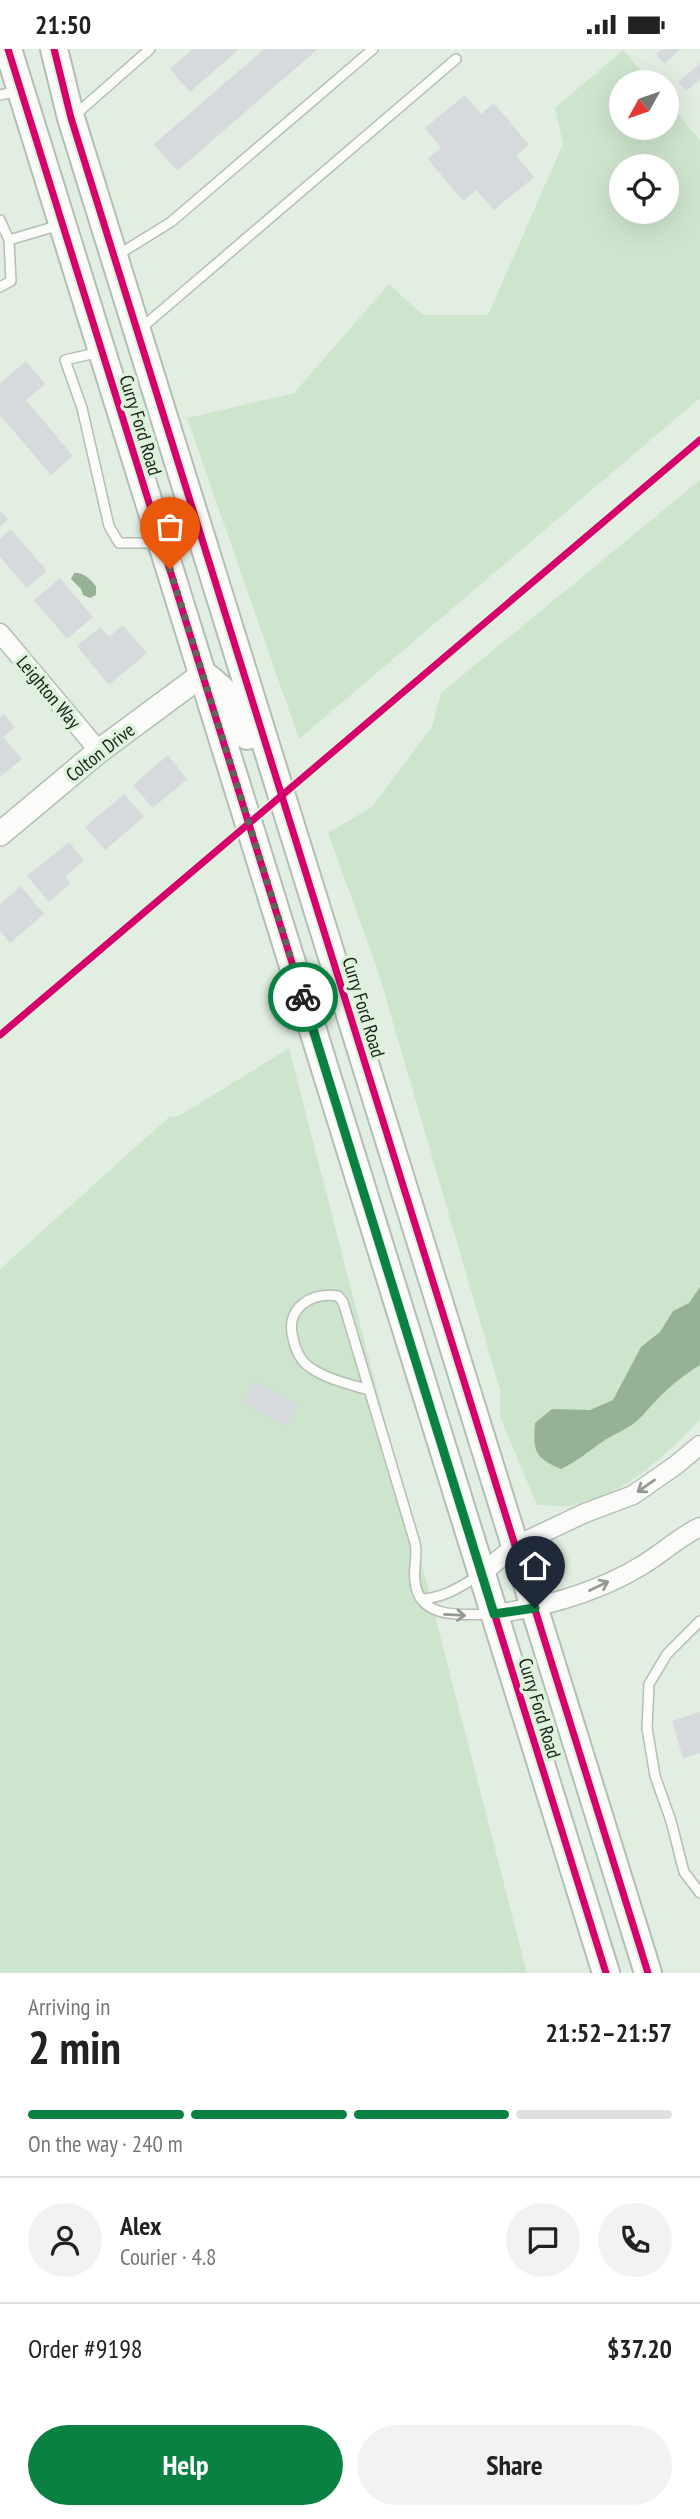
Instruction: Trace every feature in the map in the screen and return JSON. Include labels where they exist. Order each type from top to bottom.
[{"type":"main road","name":"Curry Ford Road","points":[[8,49],[10,92],[62,225],[102,352],[494,1614],[601,1970]]},
{"type":"main road","name":"Curry Ford Road","points":[[54,49],[71,118],[648,1973]]},
{"type":"main road","points":[[76,272],[102,309],[203,626],[212,634],[233,637]]},
{"type":"main road","points":[[203,674],[223,689],[239,712],[351,1065],[377,1103]]},
{"type":"street","name":"Leighton Way","points":[[0,633],[99,751]]},
{"type":"street","name":"Colton Drive","points":[[0,834],[99,751],[203,674]]},
{"type":"street","points":[[481,1574],[515,1546],[586,1513],[633,1495],[700,1445]]},
{"type":"street","points":[[494,1614],[535,1608],[589,1591],[640,1567],[700,1527]]},
{"type":"lane","points":[[71,118],[150,49]]},
{"type":"lane","points":[[114,256],[171,222],[373,49]]},
{"type":"lane","points":[[138,331],[456,59]]},
{"type":"lane","points":[[0,221],[9,240],[11,281],[0,287]]},
{"type":"lane","points":[[9,240],[62,225]]},
{"type":"lane","points":[[102,352],[65,360],[82,408],[109,526],[119,543],[162,543]]},
{"type":"lane","points":[[369,1390],[327,1377],[299,1357],[290,1330],[291,1320],[302,1303],[331,1295],[338,1296],[342,1302],[369,1390],[415,1543],[418,1555],[414,1578],[416,1591],[421,1599],[442,1614],[494,1614]]},
{"type":"lane","points":[[421,1599],[449,1594],[481,1574]]},
{"type":"lane","points":[[700,1621],[667,1654],[649,1684],[647,1728],[655,1776],[671,1821],[684,1872],[700,1893]]},
{"type":"shaded area","points":[[623,50],[640,70],[609,70],[609,140],[679,140],[679,115],[700,140],[700,398],[299,739],[187,418],[294,393],[389,284],[423,315],[488,315],[563,144],[555,108]]},
{"type":"shaded area","points":[[700,480],[700,1420],[646,1470],[615,1490],[575,1505],[537,1505],[500,1417],[500,1390],[378,971],[328,833],[372,807],[432,727],[441,693]]},
{"type":"shaded area","points":[[74,573],[84,575],[96,586],[96,595],[90,598],[83,595],[71,579]]},
{"type":"shaded area","points":[[289,1048],[527,1973],[0,1973],[0,1269],[169,1117],[179,1116]]},
{"type":"shaded area","points":[[700,1287],[700,1365],[669,1388],[634,1423],[572,1463],[561,1469],[540,1457],[535,1447],[535,1423],[552,1409],[590,1410],[613,1400],[641,1347],[660,1332],[673,1311],[689,1303]]},
{"type":"building","points":[[193,49],[239,49],[190,92],[170,69]]},
{"type":"building","points":[[264,49],[318,49],[177,171],[154,144]]},
{"type":"building","points":[[662,49],[681,49],[664,64],[656,54]]},
{"type":"building","points":[[700,63],[700,79],[686,91],[679,81]]},
{"type":"building","points":[[465,95],[481,114],[494,103],[529,145],[516,156],[534,177],[494,210],[476,190],[463,201],[428,159],[441,148],[425,128]]},
{"type":"building","points":[[26,361],[45,384],[26,400],[73,456],[51,475],[0,415],[0,383]]},
{"type":"building","points":[[0,510],[8,519],[0,526]]},
{"type":"building","points":[[11,529],[47,571],[27,588],[0,557],[0,539]]},
{"type":"building","points":[[60,578],[93,617],[67,639],[34,600]]},
{"type":"building","points":[[123,625],[147,653],[109,685],[77,646],[100,627],[109,637]]},
{"type":"building","points":[[4,714],[15,727],[3,737],[22,759],[0,777],[0,717]]},
{"type":"building","points":[[168,755],[187,779],[153,808],[133,785]]},
{"type":"building","points":[[124,794],[144,817],[105,850],[85,827]]},
{"type":"building","points":[[69,842],[84,860],[65,877],[71,883],[49,902],[27,876]]},
{"type":"building","points":[[21,886],[44,914],[10,943],[0,931],[0,904]]},
{"type":"building","points":[[255,1380],[299,1405],[286,1427],[242,1402]]},
{"type":"building","points":[[700,1712],[700,1753],[683,1758],[672,1721]]},
{"type":"cycle path","points":[[8,49],[606,1973]]},
{"type":"cycle path","points":[[54,49],[71,118],[648,1973]]},
{"type":"cycle path","points":[[0,1035],[700,440]]},
{"type":"way so far","points":[[170,569],[303,997]]},
{"type":"route","points":[[303,997],[494,1614],[535,1608]]}]
